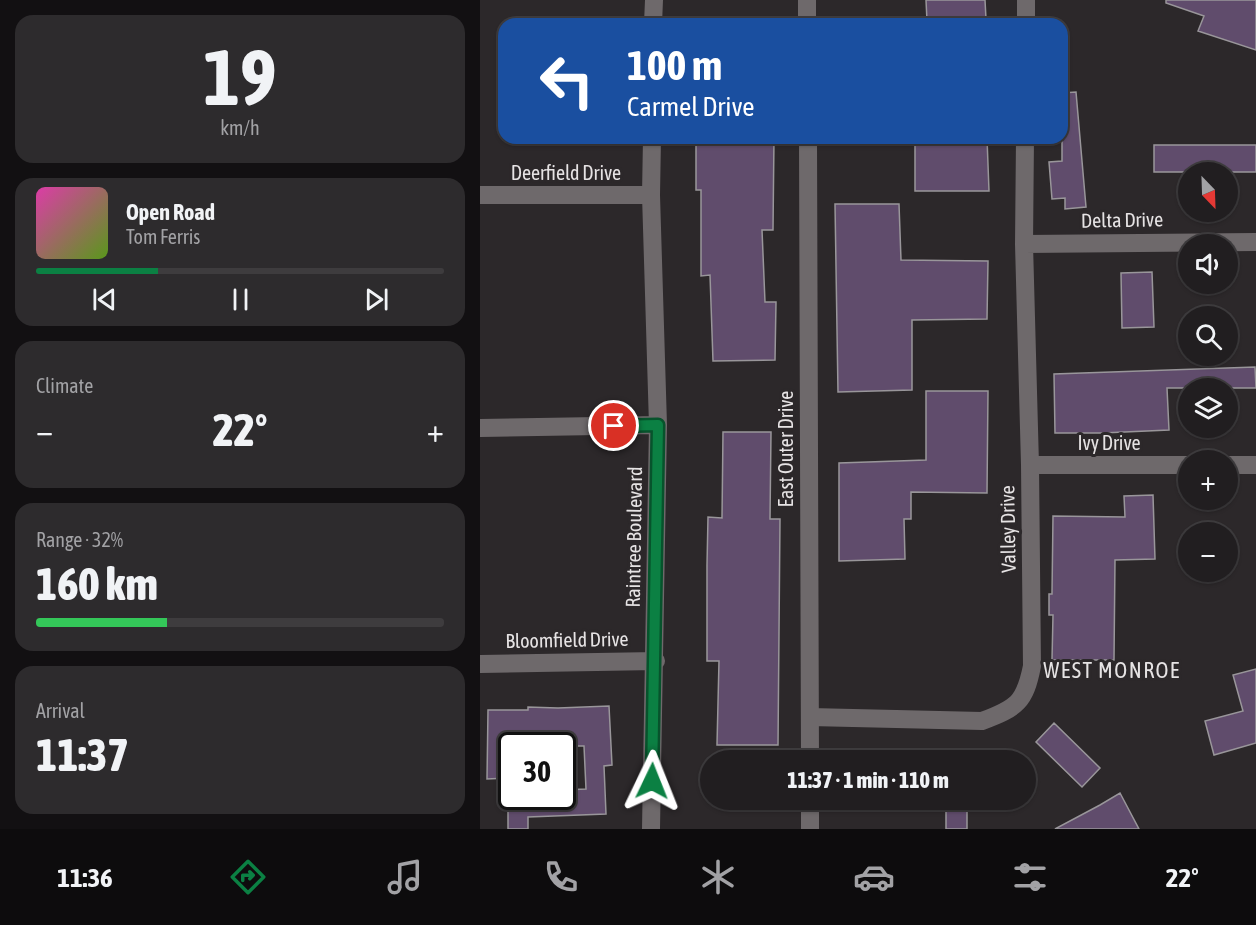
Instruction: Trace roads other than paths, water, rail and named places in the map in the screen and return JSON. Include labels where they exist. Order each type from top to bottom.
[{"type":"street","points":[[653,18],[654,0]]},
{"type":"street","points":[[807,0],[807,18]]},
{"type":"street","points":[[1026,0],[1026,18]]},
{"type":"street","name":"Raintree Boulevard","points":[[651,829],[656,661],[658,425],[651,195],[652,144]]},
{"type":"street","name":"East Outer Drive","points":[[808,144],[810,750]]},
{"type":"street","name":"Valley Drive","points":[[810,717],[982,721],[1018,704],[1028,687],[1032,666],[1030,465],[1024,244],[1025,144]]},
{"type":"street","name":"Deerfield Drive","points":[[480,195],[651,195]]},
{"type":"street","name":"Delta Drive","points":[[1024,244],[1256,242]]},
{"type":"street","points":[[480,428],[658,425]]},
{"type":"street","name":"Ivy Drive","points":[[1030,465],[1178,465]]},
{"type":"street","points":[[1238,465],[1256,465]]},
{"type":"street","name":"Bloomfield Drive","points":[[480,664],[656,661]]},
{"type":"street","points":[[810,810],[810,829]]},
{"type":"district","name":"WEST MONROE","points":[[1112,670]]}]
